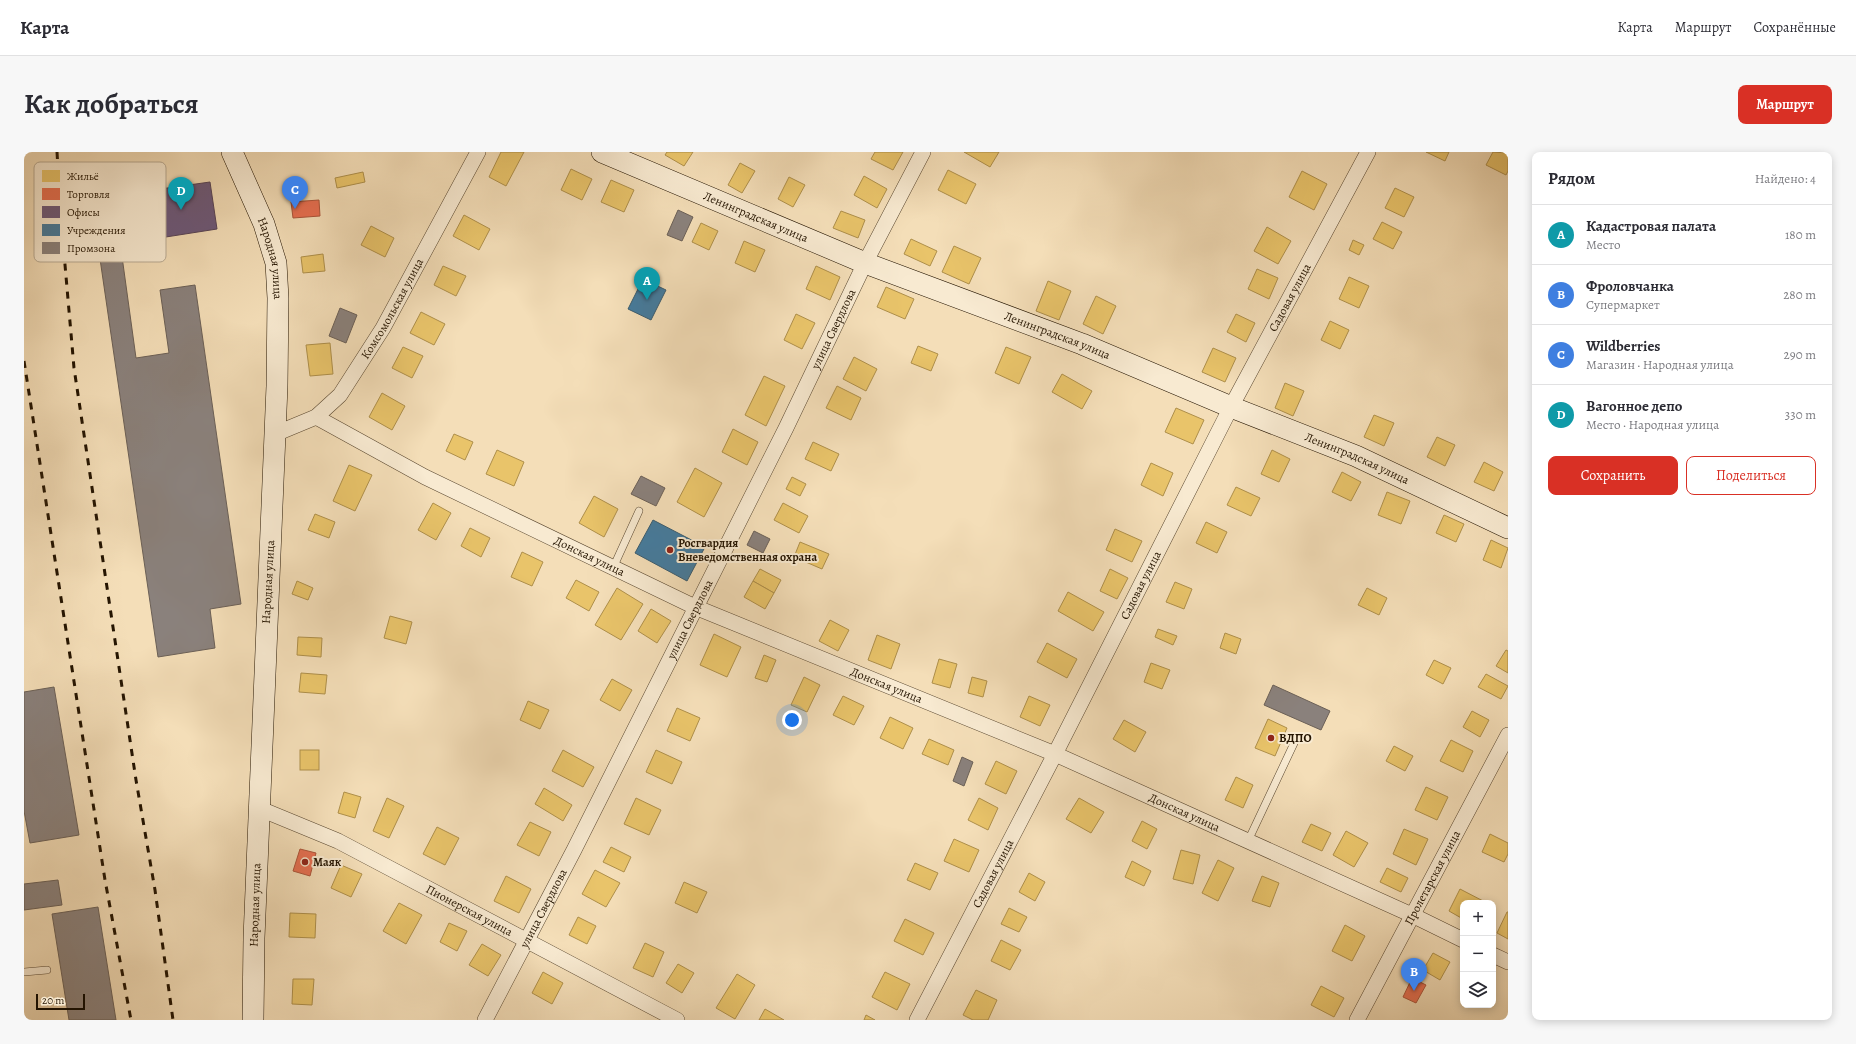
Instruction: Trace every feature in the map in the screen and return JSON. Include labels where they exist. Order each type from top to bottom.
[{"type":"street","name":"Народная улица","points":[[232,152],[264,224],[276,264],[278,298],[275,434],[258,808],[254,938],[254,1020]]},
{"type":"street","name":"Комсомольская улица","points":[[275,434],[316,417],[340,395],[383,328],[478,152]]},
{"type":"street","name":"Ленинградская улица","points":[[602,152],[865,263],[1082,344],[1231,407],[1356,456],[1508,528]]},
{"type":"street","name":"улица Свердлова","points":[[485,1020],[574,850],[786,428],[865,263],[923,152]]},
{"type":"street","name":"Садовая улица","points":[[917,1020],[1055,754],[1231,407],[1368,152]]},
{"type":"street","name":"Донская улица","points":[[316,417],[425,477],[695,607],[1055,754],[1412,915],[1460,939]]},
{"type":"street","name":"Пролетарская улица","points":[[1357,1020],[1508,735]]},
{"type":"street","name":"Пионерская улица","points":[[258,808],[338,841],[677,1020]]},
{"type":"street","points":[[1496,956],[1508,962]]},
{"type":"lane","points":[[613,568],[639,511]]},
{"type":"lane","points":[[1248,841],[1296,739]]},
{"type":"lane","points":[[24,972],[47,970]]},
{"type":"building: Жильё","points":[[501,152],[524,152],[506,186],[489,177]]},
{"type":"building: Жильё","points":[[667,152],[693,152],[684,166],[665,155]]},
{"type":"building: Жильё","points":[[875,152],[903,152],[893,170],[871,159]]},
{"type":"building: Жильё","points":[[964,152],[999,152],[990,167]]},
{"type":"building: Жильё","points":[[1426,152],[1449,152],[1445,161]]},
{"type":"building: Жильё","points":[[1493,152],[1508,153],[1508,171],[1506,175],[1486,165]]},
{"type":"building: Жильё","points":[[740,163],[755,171],[742,193],[728,185]]},
{"type":"building: Жильё","points":[[571,169],[592,179],[582,200],[561,190]]},
{"type":"building: Жильё","points":[[948,170],[976,184],[966,204],[938,190]]},
{"type":"building: Жильё","points":[[1302,171],[1327,184],[1314,210],[1289,197]]},
{"type":"building: Жильё","points":[[363,172],[365,182],[337,188],[335,178]]},
{"type":"building: Жильё","points":[[864,176],[887,189],[877,208],[854,195]]},
{"type":"building: Жильё","points":[[789,177],[805,185],[793,207],[778,199]]},
{"type":"building: Жильё","points":[[611,180],[634,190],[624,212],[601,202]]},
{"type":"building: Жильё","points":[[1395,188],[1414,197],[1404,217],[1385,208]]},
{"type":"building: Жильё","points":[[841,211],[865,220],[858,238],[833,228]]},
{"type":"building: Жильё","points":[[464,215],[490,229],[479,250],[453,236]]},
{"type":"building: Жильё","points":[[1382,222],[1402,232],[1393,249],[1373,239]]},
{"type":"building: Жильё","points":[[701,223],[718,231],[709,250],[692,242]]},
{"type":"building: Жильё","points":[[371,226],[394,238],[385,257],[361,245]]},
{"type":"building: Жильё","points":[[1267,227],[1291,241],[1278,264],[1254,251]]},
{"type":"building: Жильё","points":[[911,239],[937,251],[930,266],[904,254]]},
{"type":"building: Жильё","points":[[1353,240],[1364,245],[1359,255],[1349,250]]},
{"type":"building: Жильё","points":[[744,241],[765,250],[755,272],[735,263]]},
{"type":"building: Жильё","points":[[954,246],[981,258],[969,284],[942,272]]},
{"type":"building: Жильё","points":[[323,254],[325,271],[303,273],[301,257]]},
{"type":"building: Жильё","points":[[443,266],[466,276],[456,296],[434,285]]},
{"type":"building: Жильё","points":[[816,266],[840,277],[830,300],[806,289]]},
{"type":"building: Жильё","points":[[1257,269],[1278,278],[1269,299],[1248,289]]},
{"type":"building: Жильё","points":[[1349,277],[1369,286],[1359,308],[1339,299]]},
{"type":"building: Жильё","points":[[1048,281],[1071,291],[1059,320],[1036,311]]},
{"type":"building: Жильё","points":[[886,287],[914,299],[905,319],[877,307]]},
{"type":"building: Жильё","points":[[1096,296],[1116,306],[1103,334],[1083,324]]},
{"type":"building: Жильё","points":[[421,312],[445,324],[434,345],[410,333]]},
{"type":"building: Жильё","points":[[796,314],[815,323],[802,349],[784,340]]},
{"type":"building: Жильё","points":[[1236,314],[1255,323],[1246,342],[1227,332]]},
{"type":"building: Жильё","points":[[1330,321],[1349,330],[1340,349],[1321,340]]},
{"type":"building: Жильё","points":[[330,343],[333,374],[310,376],[306,345]]},
{"type":"building: Жильё","points":[[918,346],[938,354],[931,371],[911,363]]},
{"type":"building: Жильё","points":[[403,347],[423,356],[412,378],[392,368]]},
{"type":"building: Жильё","points":[[1006,347],[1031,357],[1019,384],[995,373]]},
{"type":"building: Жильё","points":[[1213,348],[1236,358],[1225,382],[1202,372]]},
{"type":"building: Жильё","points":[[854,357],[877,369],[866,391],[843,379]]},
{"type":"building: Жильё","points":[[1062,374],[1092,391],[1082,409],[1052,392]]},
{"type":"building: Жильё","points":[[764,376],[785,386],[766,426],[745,415]]},
{"type":"building: Жильё","points":[[1285,383],[1304,391],[1293,416],[1275,408]]},
{"type":"building: Жильё","points":[[837,386],[861,398],[851,420],[826,408]]},
{"type":"building: Жильё","points":[[382,393],[405,406],[392,430],[369,417]]},
{"type":"building: Жильё","points":[[1176,408],[1204,420],[1193,444],[1165,432]]},
{"type":"building: Жильё","points":[[1374,415],[1394,423],[1384,446],[1364,437]]},
{"type":"building: Жильё","points":[[733,429],[758,442],[747,465],[722,452]]},
{"type":"building: Жильё","points":[[454,434],[473,442],[465,460],[446,451]]},
{"type":"building: Жильё","points":[[1437,437],[1455,445],[1445,466],[1427,457]]},
{"type":"building: Жильё","points":[[813,442],[839,454],[831,471],[805,459]]},
{"type":"building: Жильё","points":[[497,450],[524,462],[514,486],[486,474]]},
{"type":"building: Жильё","points":[[1272,450],[1290,459],[1279,482],[1261,474]]},
{"type":"building: Жильё","points":[[1484,462],[1503,472],[1494,491],[1474,482]]},
{"type":"building: Жильё","points":[[1151,463],[1173,473],[1163,496],[1141,485]]},
{"type":"building: Жильё","points":[[349,465],[372,475],[355,511],[333,501]]},
{"type":"building: Жильё","points":[[695,468],[722,483],[704,517],[677,502]]},
{"type":"building: Жильё","points":[[1342,472],[1361,482],[1351,501],[1332,492]]},
{"type":"building: Жильё","points":[[792,477],[806,484],[800,496],[786,489]]},
{"type":"building: Жильё","points":[[1236,487],[1260,498],[1251,516],[1227,505]]},
{"type":"building: Жильё","points":[[1387,492],[1410,501],[1401,524],[1378,515]]},
{"type":"building: Жильё","points":[[594,496],[618,509],[604,537],[579,523]]},
{"type":"building: Жильё","points":[[433,503],[451,513],[436,540],[418,530]]},
{"type":"building: Жильё","points":[[783,503],[808,516],[799,533],[774,520]]},
{"type":"building: Жильё","points":[[315,514],[335,522],[329,538],[308,530]]},
{"type":"building: Жильё","points":[[1444,515],[1464,524],[1456,542],[1436,533]]},
{"type":"building: Жильё","points":[[1206,522],[1227,532],[1217,553],[1196,543]]},
{"type":"building: Жильё","points":[[470,528],[490,538],[481,557],[461,546]]},
{"type":"building: Жильё","points":[[1115,529],[1142,541],[1132,562],[1106,550]]},
{"type":"building: Жильё","points":[[1491,540],[1508,548],[1501,568],[1483,560]]},
{"type":"building: Жильё","points":[[800,542],[829,554],[822,569],[794,557]]},
{"type":"building: Жильё","points":[[522,552],[543,562],[532,586],[511,577]]},
{"type":"building: Жильё","points":[[760,569],[781,580],[774,593],[753,581]]},
{"type":"building: Жильё","points":[[1110,569],[1128,578],[1117,599],[1100,591]]},
{"type":"building: Жильё","points":[[576,580],[599,592],[589,611],[566,598]]},
{"type":"building: Жильё","points":[[297,581],[313,588],[308,600],[292,594]]},
{"type":"building: Жильё","points":[[753,581],[774,593],[765,609],[744,597]]},
{"type":"building: Жильё","points":[[1175,582],[1192,589],[1184,609],[1166,602]]},
{"type":"building: Жильё","points":[[617,588],[643,604],[621,640],[595,625]]},
{"type":"building: Жильё","points":[[1367,588],[1387,598],[1379,615],[1358,605]]},
{"type":"building: Жильё","points":[[1068,592],[1104,612],[1093,631],[1058,611]]},
{"type":"building: Жильё","points":[[651,609],[671,621],[657,643],[638,631]]},
{"type":"building: Жильё","points":[[390,616],[412,622],[406,644],[384,638]]},
{"type":"building: Жильё","points":[[830,620],[849,630],[838,651],[819,641]]},
{"type":"building: Жильё","points":[[1158,629],[1177,636],[1173,645],[1155,637]]},
{"type":"building: Жильё","points":[[1225,633],[1241,639],[1236,654],[1220,648]]},
{"type":"building: Жильё","points":[[714,634],[741,647],[727,677],[700,665]]},
{"type":"building: Жильё","points":[[877,635],[900,644],[891,669],[868,660]]},
{"type":"building: Жильё","points":[[298,637],[322,638],[321,657],[297,655]]},
{"type":"building: Жильё","points":[[1047,643],[1077,659],[1067,678],[1037,662]]},
{"type":"building: Жильё","points":[[1506,650],[1508,651],[1508,673],[1496,666]]},
{"type":"building: Жильё","points":[[764,655],[776,660],[767,682],[755,678]]},
{"type":"building: Жильё","points":[[939,659],[957,664],[950,688],[932,683]]},
{"type":"building: Жильё","points":[[1434,660],[1451,668],[1443,684],[1426,675]]},
{"type":"building: Жильё","points":[[1151,663],[1170,670],[1162,689],[1144,682]]},
{"type":"building: Жильё","points":[[301,673],[327,675],[325,694],[299,692]]},
{"type":"building: Жильё","points":[[1486,674],[1508,686],[1501,699],[1478,687]]},
{"type":"building: Жильё","points":[[804,677],[820,685],[807,712],[791,705]]},
{"type":"building: Жильё","points":[[972,677],[987,681],[983,697],[968,693]]},
{"type":"building: Жильё","points":[[612,679],[632,690],[620,711],[600,700]]},
{"type":"building: Жильё","points":[[843,696],[864,706],[854,725],[833,715]]},
{"type":"building: Жильё","points":[[1029,696],[1050,705],[1040,726],[1020,717]]},
{"type":"building: Жильё","points":[[528,701],[549,710],[540,729],[520,720]]},
{"type":"building: Жильё","points":[[677,708],[700,718],[690,741],[667,731]]},
{"type":"building: Жильё","points":[[1472,711],[1489,720],[1480,737],[1463,727]]},
{"type":"building: Жильё","points":[[890,717],[913,728],[903,749],[880,738]]},
{"type":"building: Жильё","name":"ВДПО","points":[[1268,719],[1287,728],[1275,756],[1255,748]]},
{"type":"building: Жильё","points":[[1124,720],[1146,732],[1135,752],[1113,739]]},
{"type":"building: Жильё","points":[[929,739],[954,750],[948,765],[922,754]]},
{"type":"building: Жильё","points":[[1451,740],[1473,751],[1463,772],[1440,761]]},
{"type":"building: Жильё","points":[[1394,746],[1413,756],[1405,771],[1386,761]]},
{"type":"building: Жильё","points":[[300,750],[319,750],[319,770],[300,770]]},
{"type":"building: Жильё","points":[[563,750],[594,767],[583,787],[552,771]]},
{"type":"building: Жильё","points":[[656,750],[682,762],[672,784],[646,772]]},
{"type":"building: Жильё","points":[[996,761],[1017,771],[1006,794],[985,784]]},
{"type":"building: Жильё","points":[[1236,777],[1253,785],[1243,808],[1225,800]]},
{"type":"building: Жильё","points":[[1426,787],[1448,797],[1437,820],[1415,810]]},
{"type":"building: Жильё","points":[[544,788],[572,805],[563,821],[535,804]]},
{"type":"building: Жильё","points":[[344,792],[361,797],[355,818],[338,813]]},
{"type":"building: Жильё","points":[[387,798],[404,806],[389,838],[373,831]]},
{"type":"building: Жильё","points":[[636,798],[661,810],[649,835],[624,824]]},
{"type":"building: Жильё","points":[[979,798],[998,808],[988,830],[968,820]]},
{"type":"building: Жильё","points":[[1079,798],[1104,812],[1091,833],[1066,819]]},
{"type":"building: Жильё","points":[[1142,821],[1157,829],[1147,849],[1132,841]]},
{"type":"building: Жильё","points":[[530,822],[551,832],[539,856],[517,845]]},
{"type":"building: Жильё","points":[[1311,824],[1331,833],[1322,851],[1302,842]]},
{"type":"building: Жильё","points":[[437,827],[459,838],[445,865],[423,854]]},
{"type":"building: Жильё","points":[[1404,829],[1428,839],[1416,865],[1393,854]]},
{"type":"building: Жильё","points":[[1346,831],[1368,843],[1354,867],[1333,855]]},
{"type":"building: Жильё","points":[[1490,834],[1508,843],[1508,854],[1504,862],[1482,852]]},
{"type":"building: Жильё","points":[[954,839],[979,850],[969,872],[944,861]]},
{"type":"building: Жильё","points":[[611,847],[631,857],[624,872],[603,862]]},
{"type":"building: Жильё","points":[[1181,850],[1200,855],[1193,884],[1173,879]]},
{"type":"building: Жильё","points":[[1218,860],[1234,868],[1218,901],[1202,893]]},
{"type":"building: Жильё","points":[[1132,861],[1151,871],[1144,886],[1125,877]]},
{"type":"building: Жильё","points":[[915,863],[938,873],[930,890],[907,880]]},
{"type":"building: Жильё","points":[[341,865],[362,874],[351,897],[331,888]]},
{"type":"building: Жильё","points":[[1387,868],[1408,878],[1401,892],[1380,882]]},
{"type":"building: Жильё","points":[[595,870],[620,883],[606,907],[582,894]]},
{"type":"building: Жильё","points":[[1029,873],[1045,882],[1035,901],[1019,892]]},
{"type":"building: Жильё","points":[[506,876],[531,889],[519,913],[494,901]]},
{"type":"building: Жильё","points":[[1262,876],[1279,883],[1270,907],[1252,901]]},
{"type":"building: Жильё","points":[[684,882],[707,892],[697,913],[675,903]]},
{"type":"building: Жильё","points":[[1460,889],[1481,900],[1460,900],[1460,917],[1449,911]]},
{"type":"building: Жильё","points":[[399,903],[422,915],[406,944],[383,931]]},
{"type":"building: Жильё","points":[[1009,908],[1027,917],[1019,932],[1001,924]]},
{"type":"building: Жильё","points":[[1508,912],[1508,939],[1497,933]]},
{"type":"building: Жильё","points":[[290,913],[316,914],[315,938],[289,937]]},
{"type":"building: Жильё","points":[[578,917],[596,926],[587,944],[569,935]]},
{"type":"building: Жильё","points":[[905,919],[934,933],[923,955],[894,941]]},
{"type":"building: Жильё","points":[[449,923],[467,931],[457,951],[440,942]]},
{"type":"building: Жильё","points":[[1345,925],[1365,936],[1352,961],[1332,951]]},
{"type":"building: Жильё","points":[[1001,940],[1021,950],[1010,970],[991,961]]},
{"type":"building: Жильё","points":[[645,943],[664,952],[653,977],[633,968]]},
{"type":"building: Жильё","points":[[482,944],[501,955],[488,976],[469,965]]},
{"type":"building: Жильё","points":[[1433,953],[1450,962],[1440,980],[1423,970]]},
{"type":"building: Жильё","points":[[678,964],[694,973],[682,993],[666,983]]},
{"type":"building: Жильё","points":[[543,972],[563,983],[552,1004],[532,993]]},
{"type":"building: Жильё","points":[[885,972],[910,984],[897,1010],[872,997]]},
{"type":"building: Жильё","points":[[737,974],[755,985],[735,1019],[716,1008]]},
{"type":"building: Жильё","points":[[293,979],[314,979],[312,1005],[292,1004]]},
{"type":"building: Жильё","points":[[1321,986],[1344,998],[1334,1017],[1311,1005]]},
{"type":"building: Жильё","points":[[976,990],[997,1000],[988,1020],[973,1020],[963,1015]]},
{"type":"building: Жильё","points":[[765,1009],[784,1020],[759,1020]]},
{"type":"building: Жильё","points":[[866,1015],[875,1020],[864,1020]]},
{"type":"building: Торговля","points":[[319,200],[320,216],[293,218],[291,202]]},
{"type":"building: Торговля","name":"Маяк","points":[[300,849],[316,853],[310,876],[293,871]]},
{"type":"building: Торговля","points":[[1412,978],[1426,985],[1416,1003],[1403,997]]},
{"type":"building: Офисы","points":[[210,182],[217,229],[166,237],[166,188]]},
{"type":"building: Учреждения","points":[[643,279],[666,290],[651,320],[628,309]]},
{"type":"building: Учреждения","name":"Росгвардия Вневедомственная охрана","points":[[653,520],[705,547],[687,581],[635,553]]},
{"type":"building: Промзона","points":[[678,210],[693,217],[682,241],[667,235]]},
{"type":"building: Промзона","points":[[100,262],[123,262],[136,358],[169,353],[160,290],[195,285],[241,604],[210,609],[215,648],[158,657]]},
{"type":"building: Промзона","points":[[340,308],[357,315],[346,343],[329,336]]},
{"type":"building: Промзона","points":[[641,476],[665,488],[656,506],[631,494]]},
{"type":"building: Промзона","points":[[754,531],[770,539],[763,553],[747,545]]},
{"type":"building: Промзона","points":[[1273,685],[1330,711],[1321,730],[1264,705]]},
{"type":"building: Промзона","points":[[54,687],[79,835],[30,843],[24,811],[24,692]]},
{"type":"building: Промзона","points":[[962,757],[973,762],[964,786],[953,781]]},
{"type":"building: Промзона","points":[[58,880],[62,905],[24,910],[24,884]]},
{"type":"building: Промзона","points":[[98,907],[116,1020],[69,1020],[52,914]]},
{"type":"railway","points":[[57,152],[58,162]]},
{"type":"railway","points":[[65,262],[74,368],[136,780],[155,890],[173,1020]]},
{"type":"railway","points":[[24,361],[105,880],[131,1020]]},
{"type":"place","name":"Wildberries","points":[[295,209]]},
{"type":"place","name":"Вагонное депо","points":[[181,210]]},
{"type":"place","name":"Кадастровая палата","points":[[647,300]]},
{"type":"place","name":"Росгвардия Вневедомственная охрана","points":[[670,550]]},
{"type":"place","name":"ВДПО","points":[[1271,738]]},
{"type":"place","name":"Маяк","points":[[305,862]]},
{"type":"place","name":"Фроловчанка","points":[[1414,991]]}]
